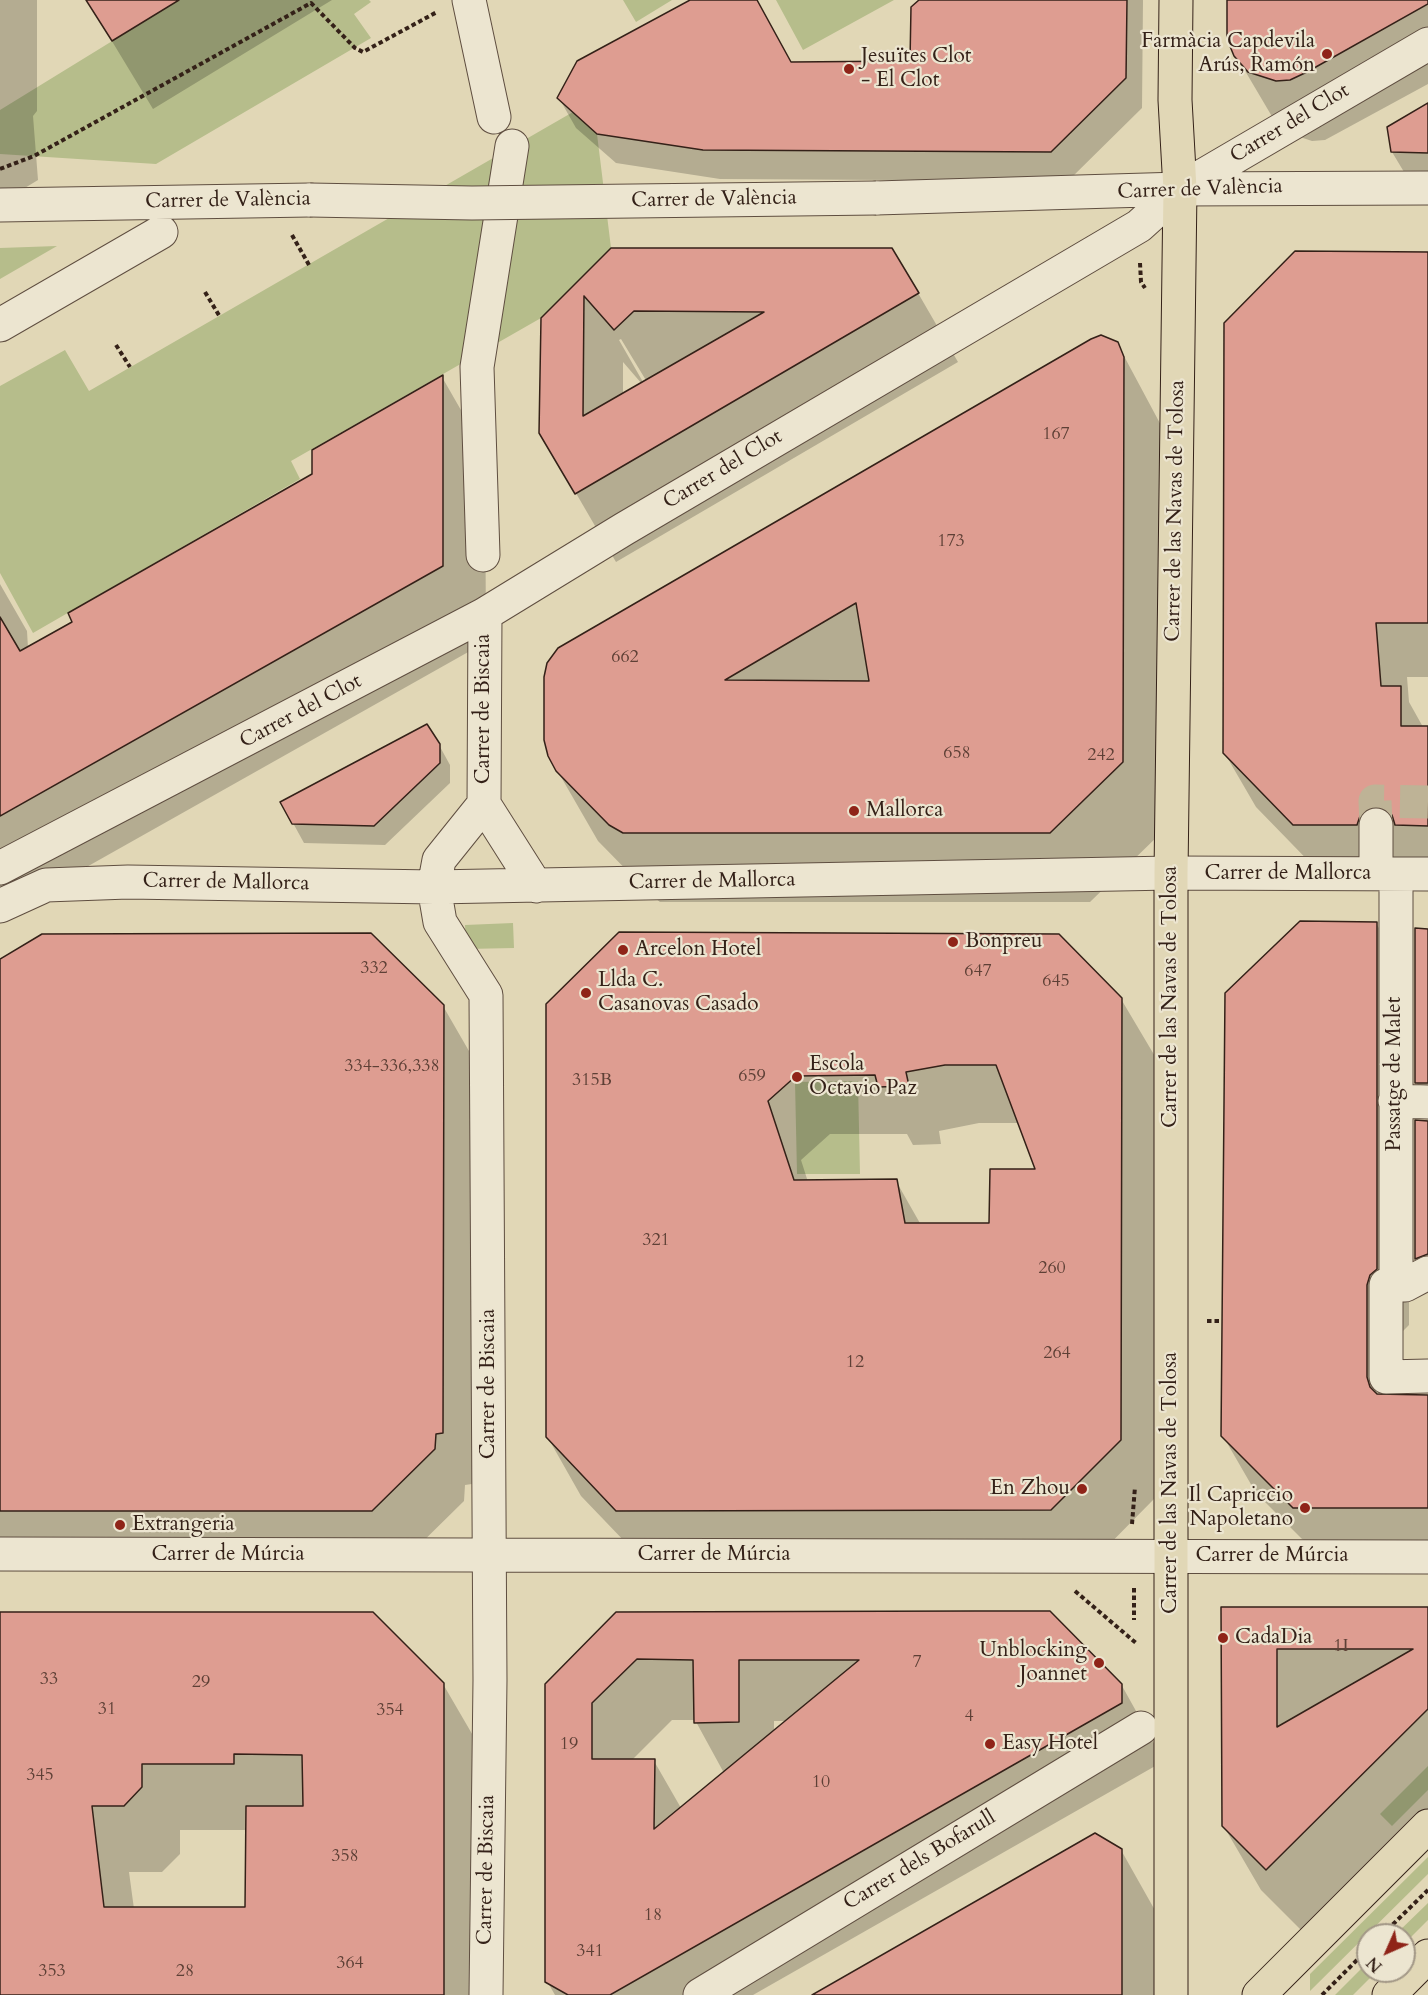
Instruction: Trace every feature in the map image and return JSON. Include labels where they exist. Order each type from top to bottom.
[{"type":"main road","name":"Carrer de las Navas de Tolosa","points":[[1171,1995],[1171,873],[1180,189],[1175,100],[1176,0]]},
{"type":"main road","points":[[1259,1995],[1428,1826]]},
{"type":"main road","points":[[1389,1995],[1428,1956]]},
{"type":"street","points":[[454,5],[494,117]]},
{"type":"street","name":"Carrer del Clot","points":[[0,868],[485,614],[634,523],[1139,225],[1180,189],[1428,44]]},
{"type":"street","points":[[483,555],[477,367],[512,146]]},
{"type":"street","name":"Carrer de València","points":[[0,205],[310,200],[484,203],[876,198],[1180,189],[1428,188]]},
{"type":"street","name":"Carrer de València","points":[[0,325],[162,232]]},
{"type":"street","name":"Carrer de Biscaia","points":[[485,614],[484,804],[536,886]]},
{"type":"street","name":"Carrer de Biscaia","points":[[484,804],[439,860],[434,887],[440,922],[486,995],[489,1555],[486,1995]]},
{"type":"street","name":"Passatge de Malet","points":[[1376,825],[1386,874],[1395,1101],[1396,1275]]},
{"type":"street","name":"Carrer de Mallorca","points":[[0,906],[46,885],[128,882],[434,887],[1171,873],[1428,874]]},
{"type":"street","points":[[1395,1101],[1428,1102]]},
{"type":"street","points":[[1428,1273],[1405,1285],[1386,1285],[1386,1377],[1428,1376]]},
{"type":"street","name":"Carrer de Múrcia","points":[[0,1554],[1428,1557]]},
{"type":"street","name":"Carrer dels Bofarull","points":[[700,1995],[1141,1728]]},
{"type":"path","points":[[0,169],[34,156],[311,3],[355,48],[363,52],[454,5]]},
{"type":"path","points":[[290,232],[309,265]]},
{"type":"path","points":[[204,292],[220,317]]},
{"type":"path","points":[[116,345],[130,367]]},
{"type":"path","points":[[1207,1321],[1222,1321]]},
{"type":"path","name":"Carrer de las Navas de Tolosa","points":[[1134,1576],[1135,1629]]},
{"type":"path","points":[[1070,1586],[1136,1643]]},
{"type":"path","points":[[1394,1923],[1428,1890]]},
{"type":"path","points":[[1322,1995],[1356,1961]]},
{"type":"green space","points":[[179,0],[369,0],[371,2],[354,14],[371,38],[156,164],[0,154],[0,110]]},
{"type":"green space","points":[[623,0],[672,0],[636,22]]},
{"type":"green space","points":[[776,0],[894,0],[803,50]]},
{"type":"green space","points":[[573,112],[597,134],[611,248],[541,318],[291,461],[300,479],[33,633],[0,573],[0,386],[65,350],[89,391]]},
{"type":"green space","points":[[57,246],[0,279],[0,248]]},
{"type":"green space","points":[[513,923],[514,948],[466,949],[465,925]]},
{"type":"green space","points":[[858,1081],[860,1174],[797,1174],[795,1082]]},
{"type":"green space","points":[[1428,1766],[1428,1790],[1392,1826],[1380,1814]]},
{"type":"green space","points":[[1428,1857],[1428,1874],[1379,1923],[1361,1923]]},
{"type":"green space","points":[[1428,1903],[1428,1920],[1416,1932],[1416,1923],[1407,1923]]},
{"type":"green space","points":[[1356,1928],[1356,1945],[1310,1991],[1310,1974]]},
{"type":"green space","points":[[1356,1974],[1356,1983],[1365,1983],[1353,1995],[1335,1995]]},
{"type":"building","points":[[86,0],[179,0],[112,41]]},
{"type":"building","name":"Jesuïtes Clot - El Clot","points":[[690,0],[757,0],[791,62],[910,61],[911,7],[919,0],[1127,0],[1126,78],[1051,152],[703,150],[597,134],[557,98],[577,61]]},
{"type":"building","points":[[1227,0],[1428,0],[1428,4],[1307,72],[1290,80],[1276,81],[1248,72],[1234,56],[1227,39]]},
{"type":"building","points":[[1428,103],[1428,153],[1391,152],[1387,127]]},
{"type":"building","points":[[611,248],[892,248],[919,293],[575,494],[539,433],[541,318]],"holes":[[[584,296],[614,330],[634,311],[764,312],[583,416]]]},
{"type":"building","points":[[1295,251],[1428,252],[1428,623],[1376,623],[1381,686],[1401,686],[1401,726],[1428,726],[1428,826],[1395,825],[1392,815],[1377,806],[1366,809],[1357,825],[1293,825],[1223,753],[1224,323]]},
{"type":"building","points":[[1101,335],[1118,342],[1124,357],[1123,762],[1050,833],[623,833],[609,825],[556,771],[548,756],[544,740],[544,677],[547,663],[558,648]],"holes":[[[856,603],[869,681],[725,680]]]},
{"type":"building","points":[[443,375],[443,566],[0,816],[0,617],[20,651],[72,622],[68,613],[312,474],[312,450]]},
{"type":"building","points":[[427,724],[440,744],[440,763],[374,826],[292,824],[280,802]]},
{"type":"building","points":[[1300,921],[1377,922],[1377,1269],[1370,1275],[1367,1285],[1367,1377],[1370,1387],[1377,1394],[1428,1395],[1428,1508],[1293,1508],[1221,1436],[1225,993]]},
{"type":"building","points":[[1415,928],[1428,929],[1428,1083],[1415,1083]]},
{"type":"building","points":[[619,932],[1059,934],[1122,998],[1121,1440],[1051,1510],[616,1511],[546,1437],[546,1004]],"holes":[[[945,1065],[996,1065],[1035,1169],[990,1169],[989,1223],[905,1223],[897,1179],[794,1180],[768,1101],[796,1076],[875,1075],[878,1087],[909,1086],[906,1072]]]},
{"type":"building","points":[[371,933],[444,1005],[443,1433],[436,1434],[435,1449],[372,1511],[0,1511],[0,959],[42,934]]},
{"type":"building","points":[[1415,1120],[1428,1121],[1428,1254],[1415,1259]]},
{"type":"building","points":[[1221,1607],[1428,1607],[1428,1709],[1266,1870],[1222,1826]],"holes":[[[1277,1649],[1413,1649],[1277,1727]]]},
{"type":"building","points":[[1050,1611],[1122,1684],[1122,1703],[610,1995],[568,1995],[545,1982],[545,1684],[616,1612]],"holes":[[[637,1659],[693,1660],[694,1723],[739,1722],[739,1660],[859,1660],[654,1829],[655,1759],[592,1759],[592,1703]]]},
{"type":"building","points":[[0,1612],[373,1612],[444,1683],[444,1995],[0,1995]],"holes":[[[234,1754],[302,1755],[303,1806],[246,1806],[245,1907],[104,1907],[92,1806],[124,1806],[142,1787],[142,1764],[234,1764]]]},
{"type":"building","points":[[1095,1833],[1122,1849],[1122,1995],[812,1995]]},
{"type":"tunnel","points":[[1376,825],[1375,801],[1428,802]]},
{"type":"place","name":"Farmàcia Capdevila Arús, Ramón","points":[[1327,54]]},
{"type":"place","name":"Jesuïtes Clot - El Clot","points":[[849,69]]},
{"type":"place","name":"Mallorca","points":[[854,811]]},
{"type":"place","name":"Bonpreu","points":[[953,942]]},
{"type":"place","name":"Arcelon Hotel","points":[[623,950]]},
{"type":"place","name":"Llda C. Casanovas Casado","points":[[586,993]]},
{"type":"place","name":"Escola Octavio Paz","points":[[797,1077]]},
{"type":"place","name":"En Zhou","points":[[1082,1489]]},
{"type":"place","name":"Il Capriccio Napoletano","points":[[1305,1508]]},
{"type":"place","name":"Extrangeria","points":[[120,1525]]},
{"type":"place","name":"CadaDia","points":[[1223,1638]]},
{"type":"place","name":"Unblocking Joannet","points":[[1099,1663]]},
{"type":"place","name":"Easy Hotel","points":[[990,1744]]}]
